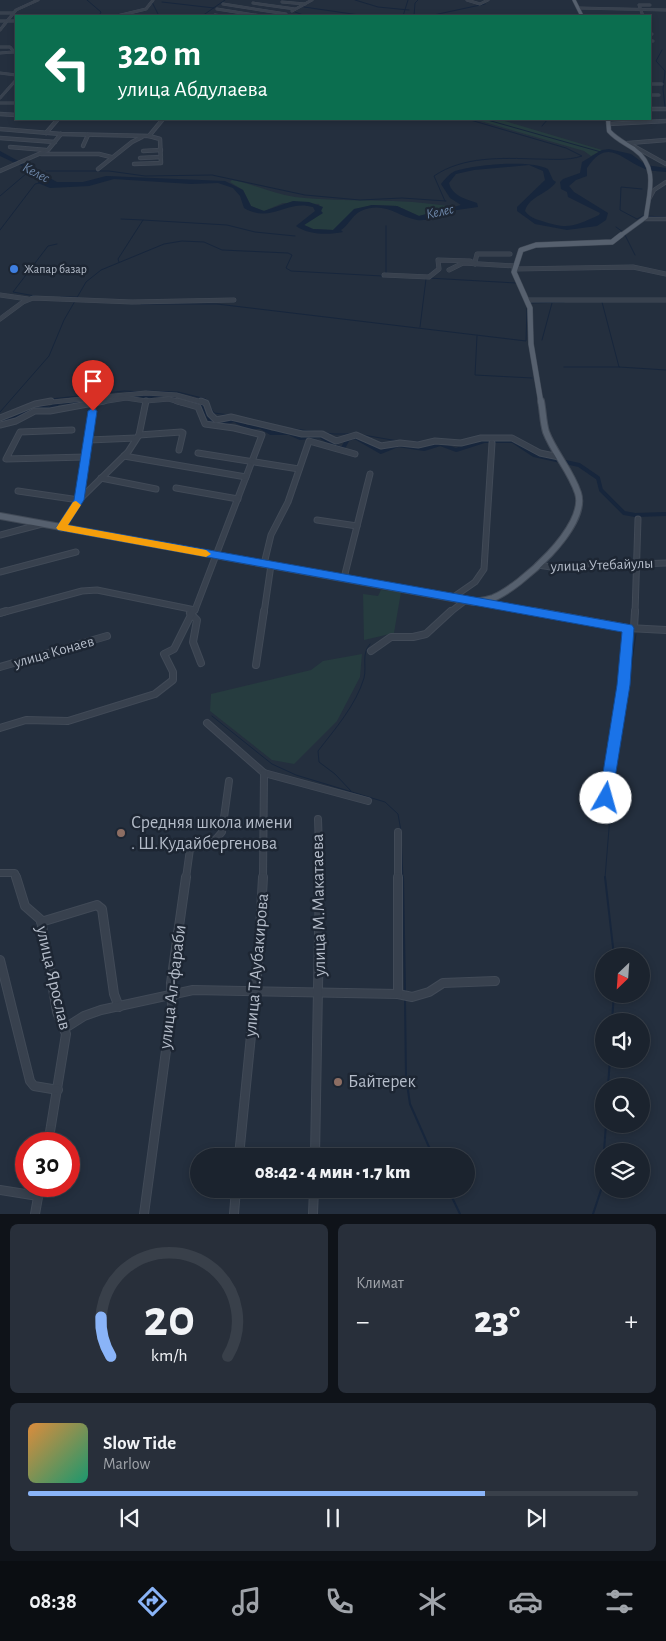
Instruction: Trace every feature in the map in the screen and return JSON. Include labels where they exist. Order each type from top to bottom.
[{"type":"main road","points":[[574,0],[582,15]]},
{"type":"main road","points":[[0,516],[470,601],[493,598],[538,565],[560,543],[580,505],[579,494],[560,460],[543,422],[530,344],[529,302],[516,279],[515,267],[521,250],[530,246],[612,242],[645,218],[651,172],[649,163],[641,151],[610,134],[607,128],[608,121]]},
{"type":"street","points":[[0,30],[18,8],[38,0]]},
{"type":"street","points":[[121,15],[146,9],[153,0]]},
{"type":"street","points":[[297,0],[312,1]]},
{"type":"street","points":[[467,0],[480,4],[488,0]]},
{"type":"street","points":[[223,4],[286,14],[312,1]]},
{"type":"street","points":[[282,2],[307,4]]},
{"type":"street","points":[[253,3],[295,10]]},
{"type":"street","points":[[643,15],[639,5],[650,5]]},
{"type":"street","points":[[578,8],[666,10]]},
{"type":"street","points":[[217,9],[255,15]]},
{"type":"street","points":[[0,13],[13,13]]},
{"type":"street","points":[[0,21],[15,21]]},
{"type":"street","points":[[0,47],[15,47]]},
{"type":"street","points":[[10,47],[15,53]]},
{"type":"street","points":[[0,53],[15,53]]},
{"type":"street","points":[[0,73],[15,75]]},
{"type":"street","points":[[0,98],[15,81]]},
{"type":"street","points":[[651,84],[662,84]]},
{"type":"street","points":[[651,96],[660,95]]},
{"type":"street","points":[[0,102],[15,103]]},
{"type":"street","points":[[651,109],[666,109]]},
{"type":"street","points":[[0,114],[15,114]]},
{"type":"street","points":[[46,133],[57,120]]},
{"type":"street","points":[[149,136],[161,120]]},
{"type":"street","points":[[608,121],[666,121]]},
{"type":"street","points":[[0,129],[61,134],[149,136],[160,139],[161,163],[134,164]]},
{"type":"street","points":[[0,171],[48,150],[61,134]]},
{"type":"street","points":[[83,146],[88,135]]},
{"type":"street","points":[[98,169],[112,157],[144,136]]},
{"type":"street","points":[[0,138],[56,142]]},
{"type":"street","points":[[626,143],[666,140]]},
{"type":"street","points":[[10,148],[48,150]]},
{"type":"street","points":[[143,151],[160,150]]},
{"type":"street","points":[[641,151],[664,160],[666,164]]},
{"type":"street","points":[[40,154],[99,154],[112,157]]},
{"type":"street","points":[[140,158],[161,157]]},
{"type":"street","points":[[647,202],[654,190],[666,182]]},
{"type":"street","points":[[645,218],[666,219]]},
{"type":"street","points":[[475,263],[477,254],[510,254]]},
{"type":"street","points":[[384,275],[429,277],[439,270],[438,260],[515,267],[633,267],[666,274]]},
{"type":"street","points":[[449,270],[464,263],[475,263]]},
{"type":"street","points":[[0,295],[12,295],[28,299],[74,298],[132,302],[234,300]]},
{"type":"street","points":[[0,319],[28,299]]},
{"type":"street","points":[[529,302],[666,300]]},
{"type":"street","points":[[0,418],[29,406],[58,400],[130,393],[142,395],[168,392],[206,403],[212,418],[216,420],[231,417],[302,434],[322,434],[336,441],[356,435],[381,446],[400,443],[418,445],[435,441],[460,443],[481,438],[512,438],[540,453],[560,460]]},
{"type":"street","points":[[0,425],[16,421],[35,411],[50,411],[126,398],[146,401],[169,399],[198,407],[205,424],[213,427],[231,426],[245,432],[262,435],[192,612],[174,649],[164,654],[173,672],[174,680],[155,694],[68,721],[26,720],[0,728]]},
{"type":"street","points":[[61,528],[79,500],[124,456],[138,436],[146,401]]},
{"type":"street","points":[[79,500],[93,411]]},
{"type":"street","points":[[72,430],[20,432],[6,459],[86,457]]},
{"type":"street","points":[[89,440],[183,433],[179,450]]},
{"type":"street","points":[[256,665],[267,564],[272,536],[288,502],[309,441],[355,454]]},
{"type":"street","points":[[452,598],[477,581],[482,576],[484,569],[488,522],[486,504],[492,443]]},
{"type":"street","points":[[198,453],[299,469]]},
{"type":"street","points":[[124,456],[246,477]]},
{"type":"street","points":[[344,578],[370,474]]},
{"type":"street","points":[[101,478],[156,489]]},
{"type":"street","points":[[176,488],[238,499]]},
{"type":"street","points":[[18,491],[79,500]]},
{"type":"street","points":[[606,798],[631,628],[638,519]]},
{"type":"street","points":[[316,520],[357,526]]},
{"type":"street","points":[[0,535],[42,524]]},
{"type":"street","points":[[0,572],[76,552]]},
{"type":"street","name":"улица Утебайулы","points":[[538,565],[551,568],[666,563]]},
{"type":"street","points":[[0,613],[82,591],[97,590],[192,612],[197,620],[192,641],[193,651],[201,663]]},
{"type":"street","points":[[371,651],[391,637],[420,637],[426,634],[446,615],[470,601],[631,628],[666,630]]},
{"type":"street","name":"улица Конаев","points":[[0,667],[108,636]]},
{"type":"street","points":[[207,722],[264,773],[368,801]]},
{"type":"street","name":"улица Т.Аубакирова","points":[[240,1148],[255,991],[266,837],[264,773]]},
{"type":"street","name":"улица Ал-фараби","points":[[144,1214],[171,996],[171,983],[190,849],[216,838],[222,832],[230,781]]},
{"type":"street","name":"улица М.Макатаева","points":[[315,1148],[321,899],[318,818]]},
{"type":"street","points":[[398,832],[398,994]]},
{"type":"street","name":"улица Ярослав","points":[[2,872],[15,873],[25,906],[37,915],[41,922],[56,1012],[65,1028],[66,1043],[50,1132]]},
{"type":"street","points":[[41,922],[97,905],[102,909],[118,1007]]},
{"type":"street","points":[[0,960],[30,1081],[34,1086],[58,1090]]},
{"type":"street","name":"улица М.Макатаева","points":[[320,992],[398,994],[412,997],[429,992],[443,983],[495,981]]},
{"type":"street","points":[[65,1028],[84,1016],[101,1010],[193,990],[320,992]]},
{"type":"street","points":[[0,1190],[15,1190]]},
{"type":"street","points":[[34,1214],[38,1197]]},
{"type":"street","points":[[234,1214],[235,1198]]},
{"type":"street","points":[[313,1214],[314,1198]]},
{"type":"green space","points":[[477,120],[501,120],[602,150],[591,156],[584,151]]},
{"type":"green space","points":[[232,180],[295,197],[413,202],[452,207],[419,216],[397,206],[372,205],[353,211],[333,230],[313,229],[304,225],[322,213],[319,204],[283,203],[264,211],[251,206],[243,190],[230,182]]},
{"type":"green space","points":[[381,590],[401,592],[394,633],[364,640],[363,594],[378,596]]},
{"type":"green space","points":[[362,654],[360,677],[337,721],[294,764],[272,760],[210,711],[211,694],[311,670],[323,661]]},
{"type":"water","name":"Келес","points":[[609,149],[631,154],[646,165],[666,168],[666,172],[651,171],[614,153],[601,154],[594,159],[587,168],[587,176],[576,180],[569,186],[574,192],[608,213],[606,220],[597,226],[567,230],[535,224],[517,211],[517,207],[545,180],[543,171],[529,165],[474,170],[456,174],[449,183],[453,191],[477,203],[478,207],[450,211],[445,216],[420,220],[384,208],[369,208],[355,215],[341,230],[343,232],[331,234],[312,233],[296,226],[315,211],[313,207],[304,205],[271,213],[254,212],[244,208],[240,196],[233,188],[218,183],[191,184],[114,179],[89,186],[50,188],[38,183],[39,179],[36,179],[32,171],[0,156],[0,151],[57,182],[83,182],[106,176],[225,181],[243,190],[251,206],[264,211],[293,201],[309,202],[323,207],[321,211],[323,213],[304,225],[313,229],[333,230],[354,209],[372,205],[397,206],[419,216],[461,205],[450,198],[441,184],[446,178],[455,171],[502,164],[529,164],[548,169],[553,180],[556,182],[534,198],[525,211],[535,219],[551,224],[571,226],[600,213],[568,197],[567,192],[561,189],[560,182],[563,179],[580,173],[582,162],[602,150]]},
{"type":"waterway","points":[[87,0],[101,12],[100,15]]},
{"type":"waterway","points":[[214,8],[225,0]]},
{"type":"waterway","points":[[355,0],[378,7],[405,10]]},
{"type":"waterway","points":[[405,10],[408,0]]},
{"type":"waterway","points":[[414,15],[415,3],[418,0]]},
{"type":"waterway","points":[[152,2],[158,15]]},
{"type":"waterway","points":[[162,2],[214,8]]},
{"type":"waterway","points":[[434,15],[485,4]]},
{"type":"waterway","points":[[304,7],[359,15]]},
{"type":"waterway","points":[[203,15],[214,8]]},
{"type":"waterway","points":[[403,15],[405,10]]},
{"type":"waterway","points":[[405,10],[409,10]]},
{"type":"waterway","points":[[295,12],[303,15]]},
{"type":"waterway","points":[[662,50],[656,61],[665,71],[663,89],[665,107]]},
{"type":"waterway","points":[[445,201],[434,176],[445,169],[457,165],[496,159],[571,159],[582,156],[566,148],[470,120]]},
{"type":"waterway","points":[[488,120],[601,152]]},
{"type":"waterway","points":[[542,126],[547,120]]},
{"type":"waterway","points":[[46,171],[109,171],[145,176],[212,175],[305,195],[360,200],[402,198],[445,201]]},
{"type":"waterway","points":[[0,196],[27,173]]},
{"type":"waterway","points":[[0,230],[35,184],[39,183]]},
{"type":"waterway","points":[[642,189],[621,187],[620,210],[637,219],[643,216],[665,217]]},
{"type":"waterway","points":[[121,219],[143,220]]},
{"type":"waterway","points":[[119,262],[118,259],[143,220]]},
{"type":"waterway","points":[[143,220],[227,225],[255,232],[295,236]]},
{"type":"waterway","points":[[386,226],[386,273]]},
{"type":"waterway","points":[[616,227],[623,232]]},
{"type":"waterway","points":[[625,235],[635,255]]},
{"type":"waterway","points":[[0,412],[49,356],[64,320],[86,282],[101,270],[164,244],[182,241],[204,242],[222,250],[288,253],[292,255],[286,268],[291,271],[382,276]]},
{"type":"waterway","points":[[35,296],[13,292],[48,246],[57,244]]},
{"type":"waterway","points":[[428,278],[516,283]]},
{"type":"waterway","points":[[420,327],[426,279]]},
{"type":"waterway","points":[[61,297],[77,297]]},
{"type":"waterway","points":[[531,303],[564,302]]},
{"type":"waterway","points":[[602,302],[619,367]]},
{"type":"waterway","points":[[542,340],[552,303]]},
{"type":"waterway","points":[[141,304],[217,304],[526,341],[527,308]]},
{"type":"waterway","points":[[477,336],[475,375],[532,378]]},
{"type":"waterway","points":[[564,367],[619,367]]},
{"type":"waterway","points":[[619,367],[666,370]]},
{"type":"waterway","points":[[51,399],[124,391],[143,392]]},
{"type":"waterway","points":[[147,391],[178,392],[206,399],[214,413],[229,415]]},
{"type":"waterway","points":[[132,395],[147,397],[162,395]]},
{"type":"waterway","points":[[78,403],[112,398]]},
{"type":"waterway","points":[[0,420],[13,419],[38,405],[49,409],[61,401]]},
{"type":"waterway","points":[[63,401],[88,401]]},
{"type":"waterway","points":[[198,402],[214,425],[234,420],[247,427],[261,427],[271,433],[289,433],[300,438],[320,436],[339,448],[343,448],[348,439],[355,437],[381,452],[398,445],[424,449],[440,444],[456,450],[484,441],[513,441],[534,455],[579,465],[598,478],[601,490],[624,513],[635,515],[666,514]]},
{"type":"waterway","points":[[59,403],[72,403]]},
{"type":"waterway","points":[[0,415],[6,413]]},
{"type":"waterway","points":[[286,428],[334,434],[354,434]]},
{"type":"waterway","points":[[363,435],[398,441]]},
{"type":"waterway","points":[[410,442],[426,441]]},
{"type":"waterway","points":[[605,877],[611,804],[636,634]]},
{"type":"waterway","points":[[351,791],[335,774],[319,762],[318,751],[356,698],[364,678],[365,656],[370,644]]},
{"type":"waterway","points":[[212,716],[272,764],[296,775],[385,802],[398,814],[401,831]]},
{"type":"waterway","points":[[401,835],[403,878]]},
{"type":"waterway","points":[[403,877],[405,991]]},
{"type":"waterway","points":[[605,877],[613,948]]},
{"type":"waterway","points":[[405,1000],[406,1077],[410,1104],[429,1148]]},
{"type":"waterway","points":[[613,1003],[613,1013]]},
{"type":"waterway","points":[[609,1068],[609,1078]]},
{"type":"waterway","points":[[605,1133],[605,1143]]},
{"type":"waterway","points":[[452,1198],[460,1214]]},
{"type":"waterway","points":[[593,1214],[598,1198]]},
{"type":"slow traffic","points":[[76,505],[61,528],[206,554]]},
{"type":"place","name":"Жапар базар","points":[[14,269]]},
{"type":"place","name":"Средняя школа имени . Ш.Кудайбергенова","points":[[121,833]]},
{"type":"place","name":"Байтерек","points":[[338,1082]]},
{"type":"route","points":[[93,411],[79,500],[61,528],[628,628],[624,685],[606,798]]}]
